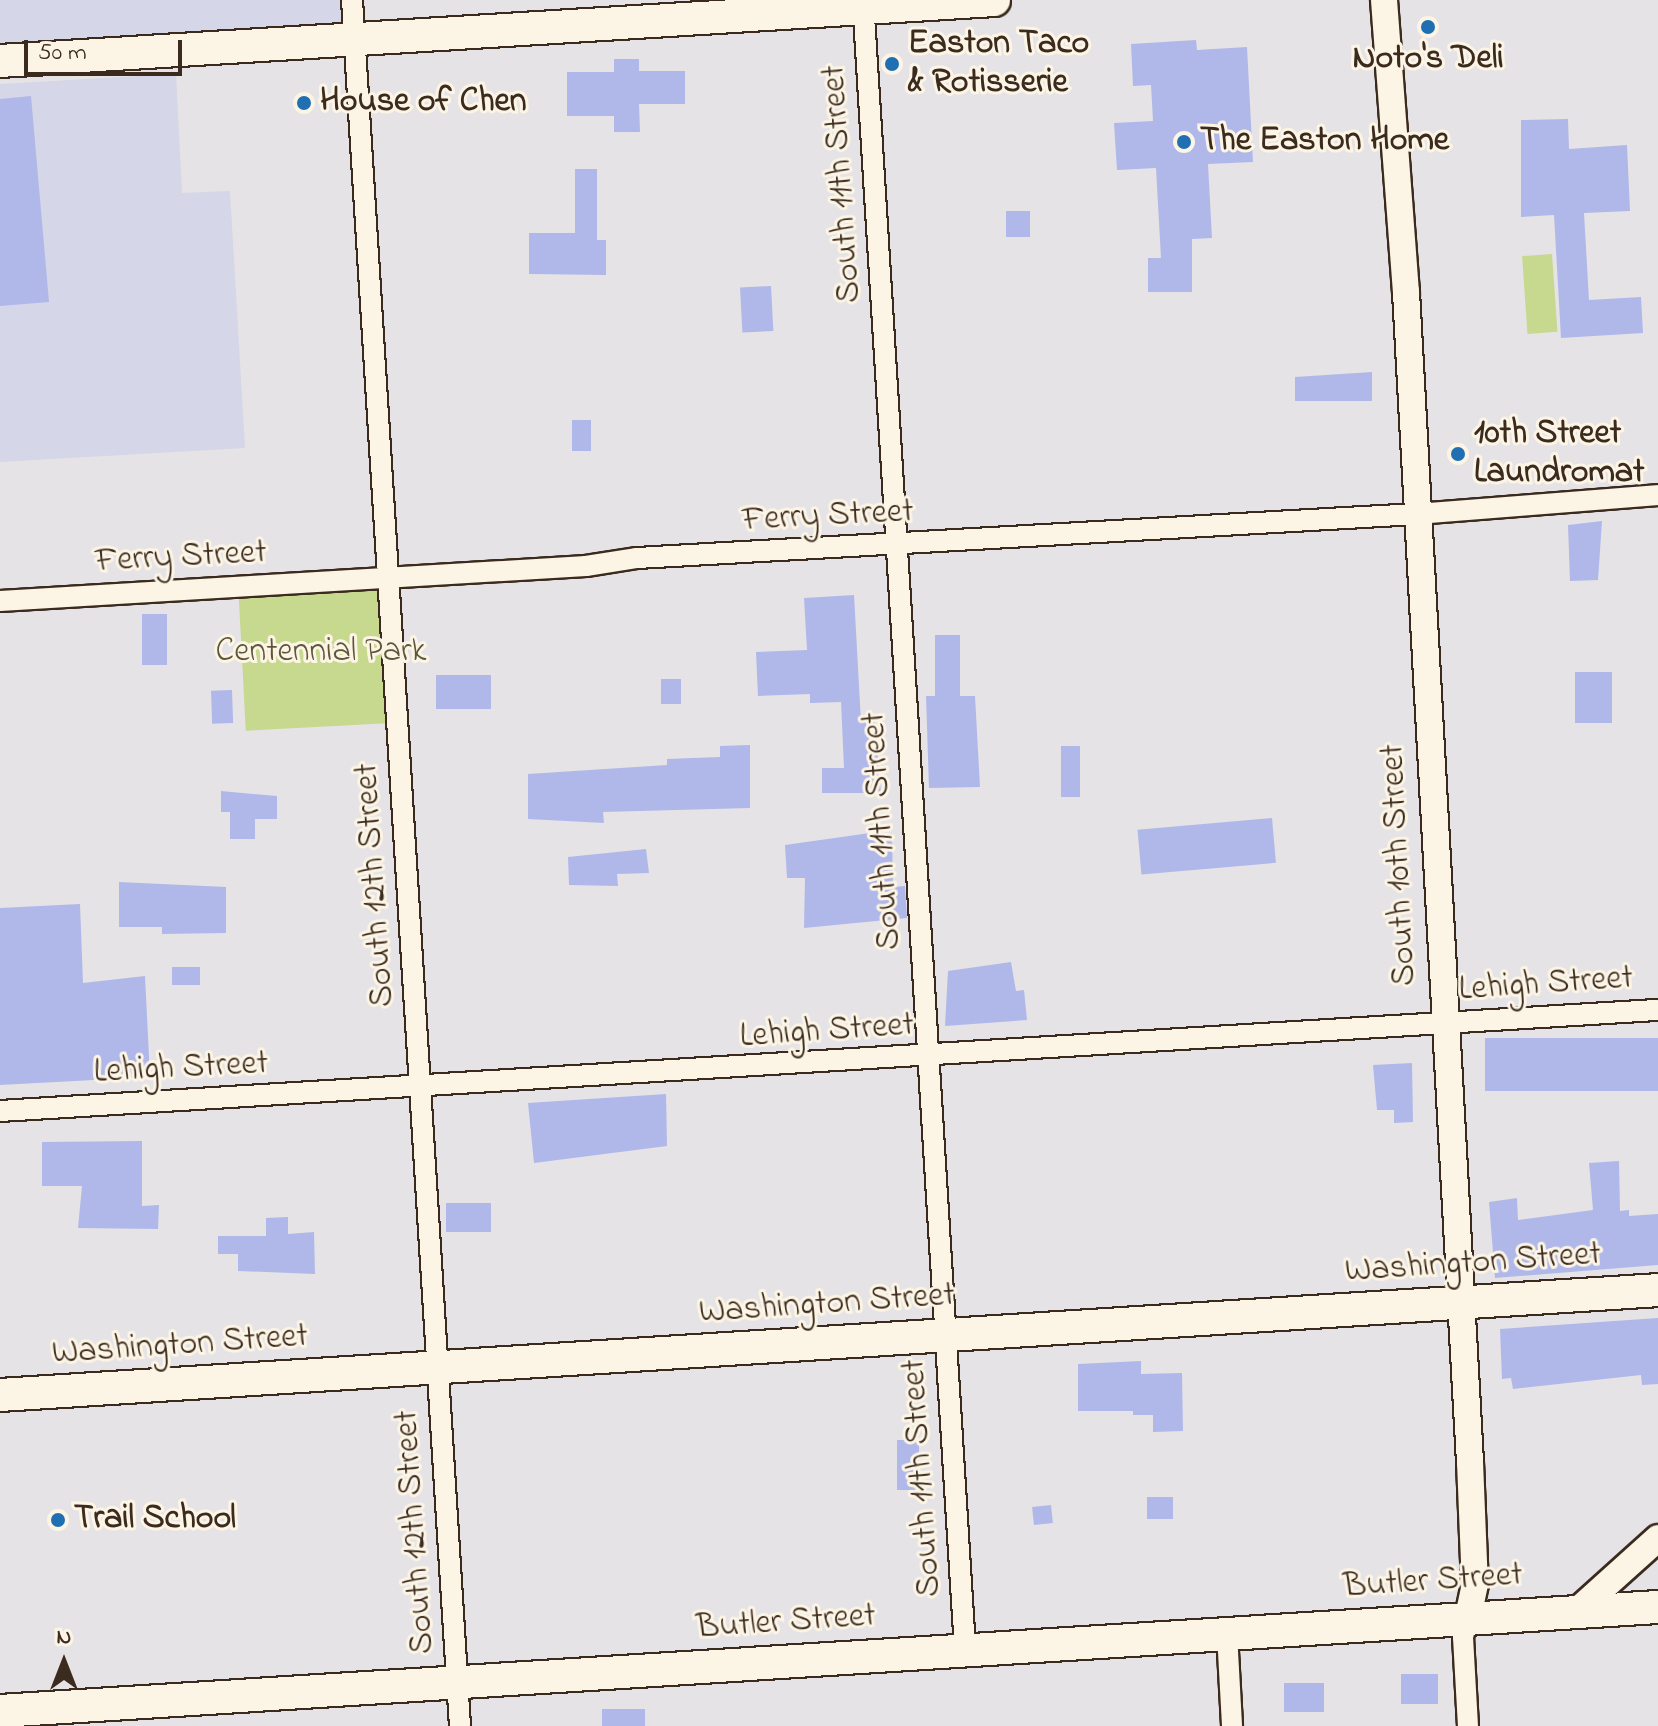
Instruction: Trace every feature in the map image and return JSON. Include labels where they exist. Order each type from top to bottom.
[{"type":"main road","points":[[0,61],[355,40],[864,4],[994,0]]},
{"type":"main road","name":"Washington Street","points":[[0,1395],[1658,1290]]},
{"type":"main road","name":"Butler Street","points":[[0,1711],[1658,1607]]},
{"type":"street","name":"South 12th Street","points":[[352,0],[460,1726]]},
{"type":"street","name":"South 10th Street","points":[[1384,0],[1417,514],[1475,1584],[1463,1637],[1468,1726]]},
{"type":"street","name":"South 11th Street","points":[[864,4],[965,1650]]},
{"type":"street","name":"Ferry Street","points":[[0,601],[586,566],[637,558],[897,547],[1417,514],[1658,495]]},
{"type":"street","name":"Lehigh Street","points":[[0,1111],[420,1089],[1658,1010]]},
{"type":"street","points":[[1577,1611],[1658,1538]]},
{"type":"street","points":[[1227,1633],[1232,1726]]},
{"type":"shaded area","points":[[0,0],[351,0],[353,25],[0,49]]},
{"type":"shaded area","points":[[176,74],[182,193],[230,191],[245,448],[0,462],[0,84]]},
{"type":"green space","points":[[1552,254],[1557,332],[1528,334],[1522,256]]},
{"type":"green space","name":"Centennial Park","points":[[389,578],[397,723],[246,731],[238,586]]},
{"type":"building","name":"The Easton Home","points":[[1196,40],[1197,50],[1247,47],[1253,162],[1208,164],[1212,238],[1192,239],[1192,292],[1148,292],[1148,258],[1161,258],[1156,168],[1117,170],[1114,123],[1153,121],[1151,85],[1133,86],[1131,44]]},
{"type":"building","points":[[614,59],[639,59],[639,71],[685,71],[685,104],[639,104],[640,132],[614,132],[614,116],[567,116],[567,72],[614,72]]},
{"type":"building","points":[[31,96],[49,302],[0,306],[0,99]]},
{"type":"building","points":[[1568,119],[1569,149],[1627,145],[1630,211],[1584,213],[1589,300],[1641,297],[1643,333],[1561,338],[1554,215],[1521,217],[1521,120]]},
{"type":"building","points":[[575,169],[597,169],[597,240],[606,240],[606,275],[529,274],[529,233],[575,233]]},
{"type":"building","points":[[1006,211],[1030,211],[1030,237],[1006,237]]},
{"type":"building","points":[[771,286],[773,331],[742,333],[740,288]]},
{"type":"building","points":[[1372,372],[1372,401],[1295,401],[1295,377]]},
{"type":"building","points":[[572,420],[591,420],[591,451],[572,451]]},
{"type":"building","points":[[1602,521],[1598,580],[1570,581],[1568,525]]},
{"type":"building","points":[[854,595],[861,722],[875,722],[881,793],[822,793],[822,768],[844,768],[841,702],[810,703],[810,694],[758,696],[756,652],[807,650],[804,598]]},
{"type":"building","points":[[142,614],[167,614],[167,665],[142,665]]},
{"type":"building","points":[[935,635],[960,635],[960,696],[975,696],[980,787],[929,788],[926,696],[935,696]]},
{"type":"building","points":[[1575,672],[1612,672],[1612,723],[1575,723]]},
{"type":"building","points":[[436,675],[491,675],[491,709],[436,709]]},
{"type":"building","points":[[661,679],[681,679],[681,704],[661,704]]},
{"type":"building","points":[[232,690],[233,723],[212,724],[211,691]]},
{"type":"building","points":[[750,745],[750,808],[603,812],[604,823],[528,819],[528,774],[667,765],[667,759],[720,757],[720,746]]},
{"type":"building","points":[[1061,746],[1080,746],[1080,797],[1061,797]]},
{"type":"building","points":[[221,791],[277,796],[277,819],[255,819],[255,839],[230,839],[230,812],[221,812]]},
{"type":"building","points":[[1272,818],[1276,863],[1141,875],[1138,830]]},
{"type":"building","points":[[870,833],[872,840],[892,833],[893,887],[905,886],[907,918],[804,928],[805,878],[787,878],[785,845]]},
{"type":"building","points":[[646,849],[649,873],[617,874],[618,886],[569,885],[568,857]]},
{"type":"building","points":[[119,882],[226,887],[226,933],[162,934],[162,927],[119,927]]},
{"type":"building","points":[[80,904],[83,983],[145,976],[150,1077],[0,1085],[0,908]]},
{"type":"building","points":[[1011,962],[1016,991],[1024,990],[1027,1020],[945,1026],[948,971]]},
{"type":"building","points":[[172,967],[200,967],[200,985],[172,985]]},
{"type":"building","points":[[1485,1038],[1658,1038],[1658,1091],[1485,1091]]},
{"type":"building","points":[[1412,1063],[1413,1122],[1394,1123],[1394,1110],[1377,1110],[1373,1065]]},
{"type":"building","points":[[666,1094],[667,1146],[534,1163],[528,1103]]},
{"type":"building","points":[[142,1141],[142,1206],[159,1205],[158,1229],[78,1228],[82,1186],[42,1186],[42,1142]]},
{"type":"building","points":[[1619,1161],[1620,1211],[1629,1210],[1629,1216],[1658,1214],[1658,1265],[1495,1278],[1489,1202],[1517,1198],[1518,1220],[1593,1210],[1589,1163]]},
{"type":"building","points":[[446,1203],[491,1203],[491,1232],[446,1232]]},
{"type":"building","points":[[288,1217],[288,1234],[314,1232],[315,1274],[238,1271],[238,1254],[218,1254],[218,1236],[266,1236],[266,1218]]},
{"type":"building","points":[[1658,1318],[1658,1384],[1642,1385],[1641,1375],[1513,1389],[1511,1378],[1502,1379],[1500,1329]]},
{"type":"building","points":[[1141,1361],[1141,1374],[1182,1373],[1183,1431],[1153,1432],[1153,1415],[1133,1415],[1133,1411],[1078,1411],[1078,1364]]},
{"type":"building","points":[[897,1440],[919,1440],[919,1490],[897,1490]]},
{"type":"building","points":[[1147,1497],[1173,1497],[1173,1519],[1147,1519]]},
{"type":"building","points":[[1051,1505],[1053,1523],[1034,1525],[1032,1507]]},
{"type":"building","points":[[1401,1674],[1438,1674],[1438,1704],[1401,1704]]},
{"type":"building","points":[[1284,1683],[1324,1683],[1324,1712],[1284,1712]]},
{"type":"building","points":[[602,1709],[645,1709],[645,1726],[602,1726]]},
{"type":"place","name":"Noto's Deli","points":[[1428,27]]},
{"type":"place","name":"Easton Taco & Rotisserie","points":[[892,64]]},
{"type":"place","name":"House of Chen","points":[[304,103]]},
{"type":"place","name":"The Easton Home","points":[[1184,142]]},
{"type":"place","name":"10th Street Laundromat","points":[[1458,454]]},
{"type":"place","name":"Trail School","points":[[58,1520]]}]
